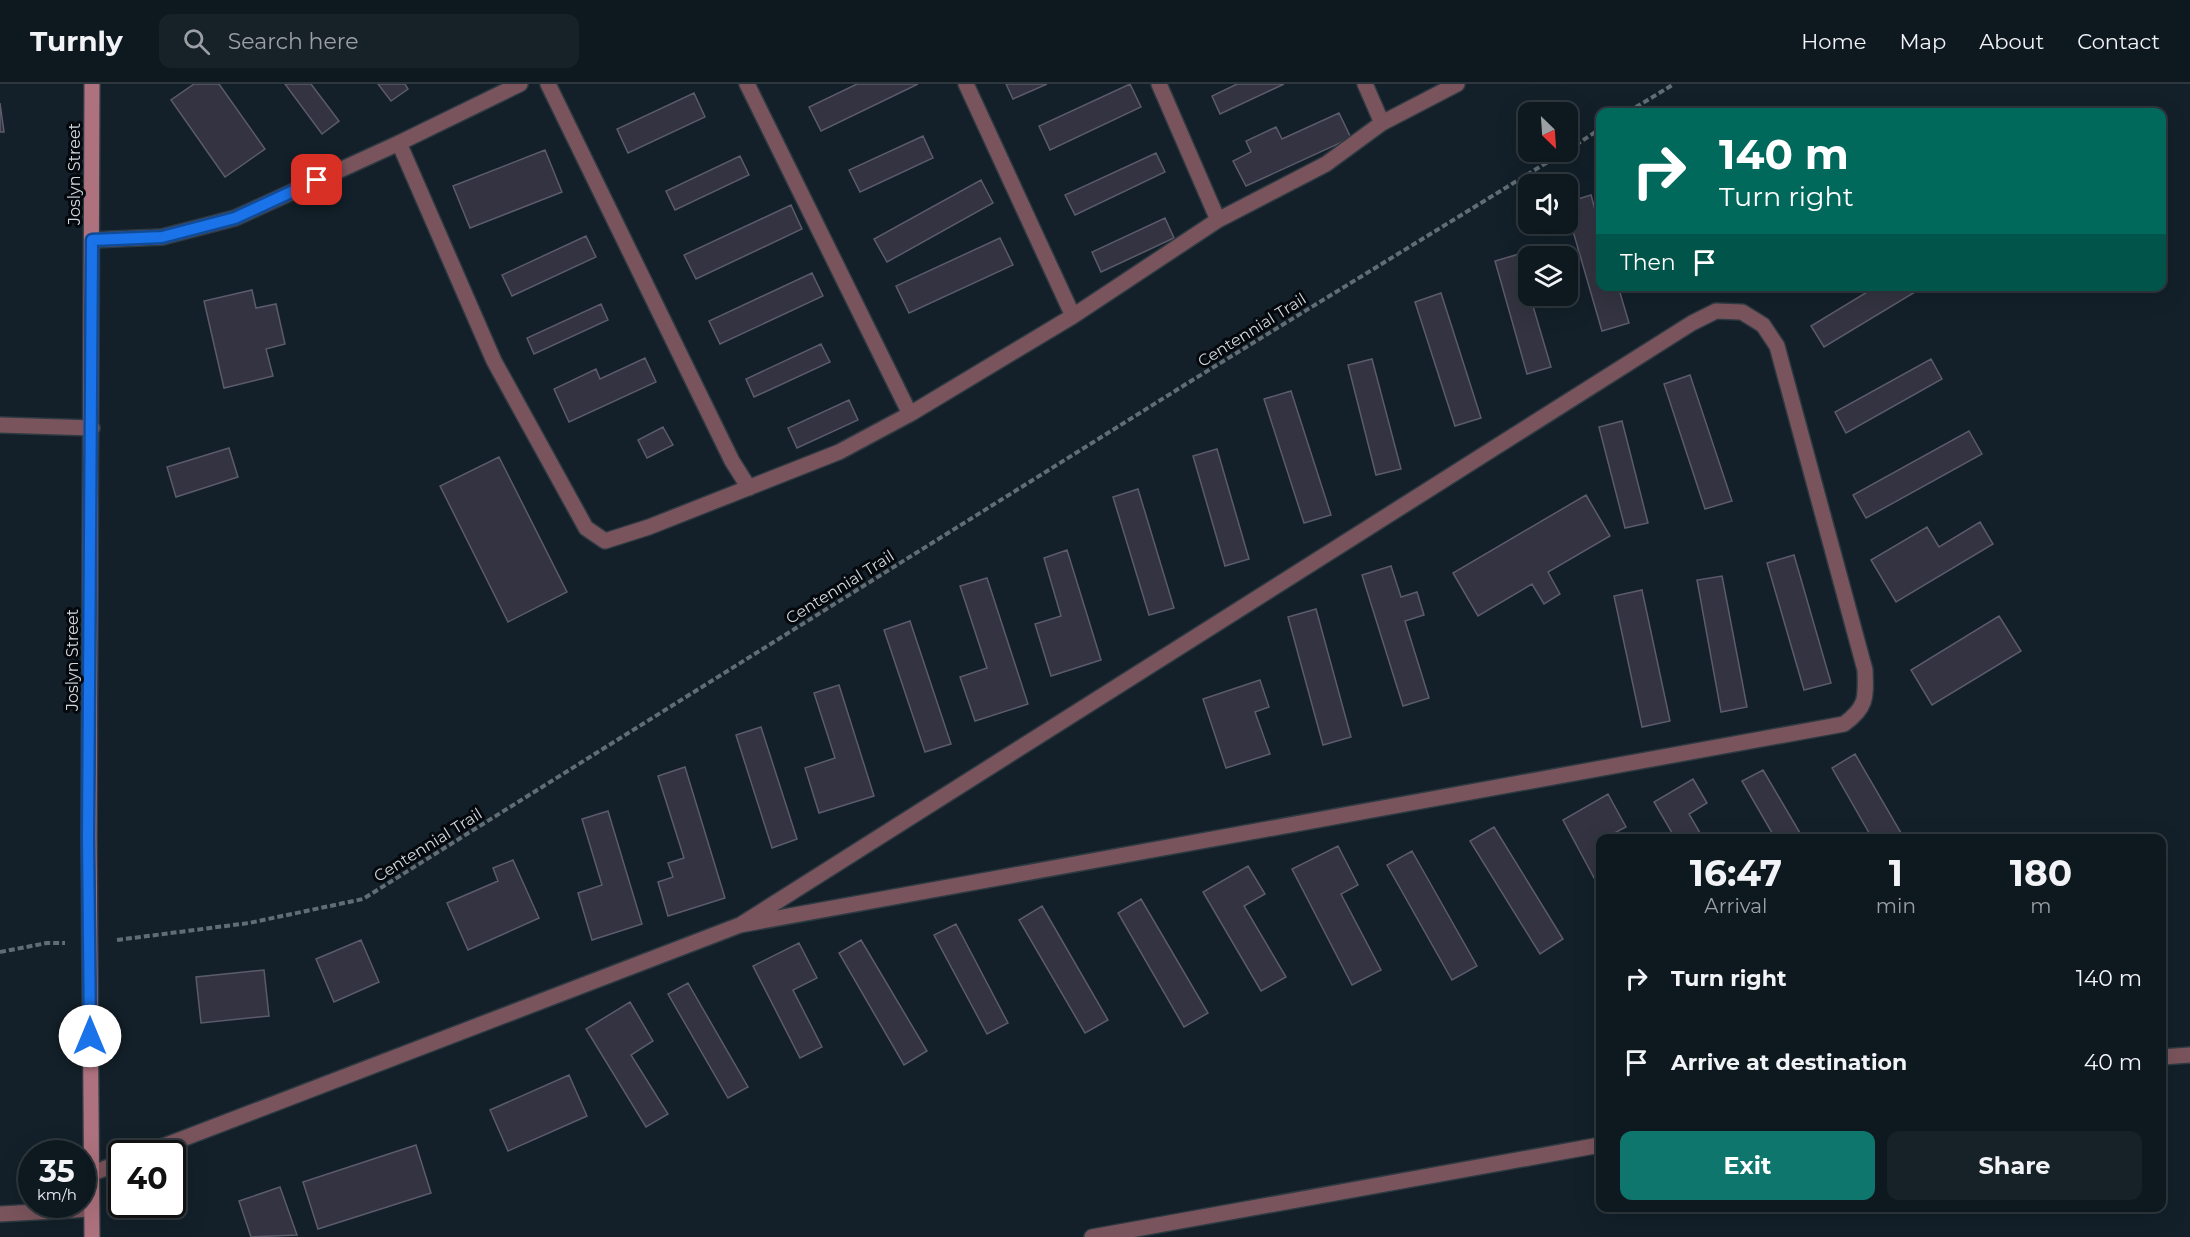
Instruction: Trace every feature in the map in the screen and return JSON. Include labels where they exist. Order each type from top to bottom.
[{"type":"street","name":"Joslyn Street","points":[[90,1140],[88,837],[94,84]]},
{"type":"street","points":[[92,240],[162,237],[235,218],[399,143],[520,84]]},
{"type":"street","points":[[548,84],[732,461],[749,488]]},
{"type":"street","points":[[747,84],[910,414]]},
{"type":"street","points":[[966,84],[1073,316]]},
{"type":"street","points":[[1159,84],[1218,220]]},
{"type":"street","points":[[1365,84],[1382,123]]},
{"type":"street","points":[[399,143],[494,361],[586,528],[605,542],[650,527],[839,452],[910,414],[1073,316],[1218,220],[1326,164],[1382,123],[1457,84]]},
{"type":"street","points":[[179,1140],[740,925],[1844,724],[1859,713],[1866,694],[1864,670],[1777,346],[1763,325],[1742,312],[1716,311],[1692,323],[740,925]]},
{"type":"street","points":[[0,424],[92,428]]},
{"type":"street","points":[[2166,1057],[2190,1055]]},
{"type":"street","points":[[1092,1237],[1596,1146]]},
{"type":"street","points":[[0,1214],[18,1213]]},
{"type":"street","name":"Joslyn Street","points":[[91,1218],[92,1237]]},
{"type":"path","points":[[1635,108],[1674,84]]},
{"type":"path","name":"Centennial Trail","points":[[1578,143],[1596,132]]},
{"type":"path","name":"Centennial Trail","points":[[0,951],[47,943],[90,944],[249,923],[363,899],[1191,381],[1548,162]]},
{"type":"building","points":[[194,84],[219,84],[265,149],[225,177],[171,100]]},
{"type":"building","points":[[285,84],[311,84],[339,121],[322,134]]},
{"type":"building","points":[[378,84],[405,84],[408,89],[391,101]]},
{"type":"building","points":[[857,84],[918,84],[821,131],[809,107]]},
{"type":"building","points":[[1006,84],[1047,84],[1013,99]]},
{"type":"building","points":[[1130,84],[1141,107],[1050,150],[1039,126]]},
{"type":"building","points":[[1237,84],[1284,84],[1220,114],[1212,96]]},
{"type":"building","points":[[694,93],[705,117],[628,153],[617,129]]},
{"type":"building","points":[[0,103],[4,132],[0,132]]},
{"type":"building","points":[[1339,113],[1351,138],[1246,186],[1233,161],[1251,152],[1246,141],[1276,127],[1282,139]]},
{"type":"building","points":[[923,136],[933,158],[860,192],[849,170]]},
{"type":"building","points":[[545,150],[562,192],[470,228],[453,186]]},
{"type":"building","points":[[1156,153],[1165,172],[1075,215],[1065,195]]},
{"type":"building","points":[[740,156],[749,175],[675,210],[666,191]]},
{"type":"building","points":[[981,180],[993,203],[887,262],[874,239]]},
{"type":"building","points":[[1591,195],[1596,213],[1596,291],[1619,291],[1629,323],[1602,331],[1574,234],[1578,234],[1578,199]]},
{"type":"building","points":[[791,205],[802,229],[696,279],[684,255]]},
{"type":"building","points":[[1165,218],[1174,238],[1101,272],[1092,252]]},
{"type":"building","points":[[586,236],[596,257],[512,296],[502,275]]},
{"type":"building","points":[[1000,238],[1013,265],[909,313],[896,286]]},
{"type":"building","points":[[1518,254],[1518,306],[1533,306],[1551,367],[1527,374],[1495,261]]},
{"type":"building","points":[[812,273],[823,296],[720,344],[709,321]]},
{"type":"building","points":[[252,290],[256,308],[276,304],[285,344],[266,349],[273,376],[224,388],[204,301]]},
{"type":"building","points":[[1869,291],[1917,291],[1824,347],[1811,326]]},
{"type":"building","points":[[1441,293],[1481,418],[1455,426],[1415,302]]},
{"type":"building","points":[[601,304],[608,320],[534,354],[527,338]]},
{"type":"building","points":[[821,344],[830,362],[754,397],[746,379]]},
{"type":"building","points":[[645,358],[656,382],[569,422],[554,389],[596,369],[600,379]]},
{"type":"building","points":[[1372,359],[1401,469],[1376,475],[1348,365]]},
{"type":"building","points":[[1931,359],[1942,379],[1846,433],[1835,412]]},
{"type":"building","points":[[1690,375],[1732,501],[1705,509],[1664,384]]},
{"type":"building","points":[[1291,391],[1331,515],[1304,523],[1264,399]]},
{"type":"building","points":[[849,400],[858,420],[797,448],[788,428]]},
{"type":"building","points":[[1622,421],[1648,523],[1625,528],[1599,427]]},
{"type":"building","points":[[663,427],[673,445],[647,458],[638,440]]},
{"type":"building","points":[[1969,431],[1982,454],[1866,518],[1853,495]]},
{"type":"building","points":[[229,448],[238,477],[176,497],[167,467]]},
{"type":"building","points":[[1217,449],[1249,559],[1225,566],[1193,456]]},
{"type":"building","points":[[499,457],[567,592],[508,622],[440,486]]},
{"type":"building","points":[[1138,489],[1174,608],[1149,615],[1113,497]]},
{"type":"building","points":[[1586,495],[1610,536],[1548,572],[1560,594],[1544,604],[1532,584],[1478,616],[1453,573]]},
{"type":"building","points":[[1980,522],[1993,544],[1896,602],[1871,560],[1927,527],[1939,547]]},
{"type":"building","points":[[1067,550],[1101,660],[1051,676],[1035,624],[1061,616],[1044,558]]},
{"type":"building","points":[[1794,555],[1831,683],[1804,690],[1767,563]]},
{"type":"building","points":[[1391,566],[1401,597],[1417,592],[1424,615],[1405,621],[1429,698],[1403,706],[1362,575]]},
{"type":"building","points":[[1722,576],[1747,707],[1721,712],[1697,580]]},
{"type":"building","points":[[987,578],[1028,704],[975,721],[960,677],[987,668],[960,586]]},
{"type":"building","points":[[1642,590],[1670,721],[1642,727],[1614,596]]},
{"type":"building","points":[[1316,609],[1351,737],[1323,745],[1288,617]]},
{"type":"building","points":[[1999,616],[2021,651],[1932,705],[1911,670]]},
{"type":"building","points":[[910,621],[951,744],[925,752],[884,630]]},
{"type":"building","points":[[1260,680],[1269,707],[1255,712],[1270,754],[1226,768],[1203,699]]},
{"type":"building","points":[[839,685],[874,796],[819,813],[805,768],[835,758],[814,693]]},
{"type":"building","points":[[761,727],[797,839],[772,848],[736,735]]},
{"type":"building","points":[[1855,754],[1902,834],[1870,834],[1832,768]]},
{"type":"building","points":[[685,767],[725,898],[668,916],[658,882],[673,877],[668,863],[684,858],[658,776]]},
{"type":"building","points":[[1763,770],[1801,834],[1773,834],[1742,781]]},
{"type":"building","points":[[1693,779],[1707,803],[1689,814],[1701,834],[1673,834],[1654,802]]},
{"type":"building","points":[[1608,794],[1626,827],[1613,834],[1596,834],[1596,882],[1563,820]]},
{"type":"building","points":[[608,811],[642,924],[592,940],[578,893],[602,885],[582,819]]},
{"type":"building","points":[[1494,827],[1563,939],[1540,954],[1470,841]]},
{"type":"building","points":[[1338,846],[1358,885],[1341,894],[1381,970],[1352,985],[1292,869]]},
{"type":"building","points":[[1412,851],[1477,966],[1452,980],[1387,865]]},
{"type":"building","points":[[513,860],[539,918],[468,950],[447,903],[498,881],[493,868]]},
{"type":"building","points":[[1248,866],[1265,894],[1244,906],[1286,977],[1261,991],[1203,892]]},
{"type":"building","points":[[1141,899],[1208,1013],[1184,1027],[1118,913]]},
{"type":"building","points":[[1042,906],[1108,1020],[1085,1033],[1019,920]]},
{"type":"building","points":[[956,924],[1008,1023],[987,1034],[934,935]]},
{"type":"building","points":[[361,940],[379,982],[334,1002],[316,959]]},
{"type":"building","points":[[861,940],[927,1051],[904,1065],[839,953]]},
{"type":"building","points":[[799,943],[817,978],[793,990],[822,1047],[800,1058],[753,966]]},
{"type":"building","points":[[264,970],[269,1016],[201,1023],[196,977]]},
{"type":"building","points":[[688,983],[748,1087],[728,1098],[668,994]]},
{"type":"building","points":[[630,1002],[653,1041],[631,1055],[668,1114],[646,1127],[586,1029]]},
{"type":"building","points":[[569,1075],[587,1116],[508,1151],[490,1110]]},
{"type":"building","points":[[416,1145],[431,1193],[318,1229],[303,1182]]},
{"type":"building","points":[[280,1187],[297,1235],[251,1237],[239,1201]]},
{"type":"route","points":[[90,1036],[88,837],[92,240],[162,237],[235,218],[317,180]]}]
